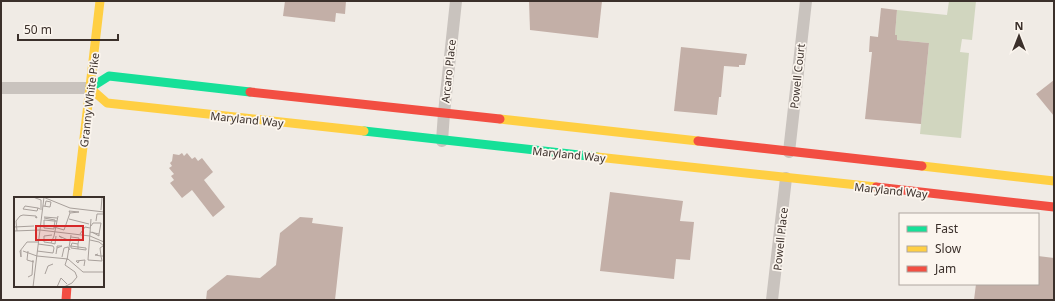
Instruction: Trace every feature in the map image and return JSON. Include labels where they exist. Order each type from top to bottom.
[{"type":"main road","name":"Granny White Pike","points":[[77,197],[100,1]]},
{"type":"main road","points":[[90,88],[109,76],[444,113],[788,158],[1054,181]]},
{"type":"main road","name":"Maryland Way","points":[[90,88],[107,103],[442,141],[1054,207]]},
{"type":"main road","points":[[786,178],[788,158]]},
{"type":"main road","points":[[66,300],[67,287]]},
{"type":"street","name":"Arcaro Place","points":[[442,141],[456,1]]},
{"type":"street","name":"Powell Court","points":[[788,158],[806,1]]},
{"type":"street","points":[[1,88],[90,88]]},
{"type":"street","name":"Powell Place","points":[[772,300],[786,178]]},
{"type":"green space","points":[[949,1],[976,1],[972,40],[962,39],[960,52],[969,53],[961,138],[920,134],[929,43],[897,40],[897,35],[895,35],[897,10],[947,15]]},
{"type":"building","points":[[285,1],[346,1],[345,14],[336,13],[335,22],[283,16]]},
{"type":"building","points":[[529,1],[602,1],[598,38],[530,30]]},
{"type":"building","points":[[881,8],[897,10],[895,35],[897,35],[897,40],[929,43],[921,124],[865,119],[872,52],[869,52],[870,36],[878,37]]},
{"type":"building","points":[[681,47],[747,54],[745,65],[739,65],[739,67],[724,66],[721,97],[719,97],[717,115],[674,111]]},
{"type":"building","points":[[1054,80],[1054,116],[1036,94]]},
{"type":"building","points":[[182,153],[184,156],[187,153],[192,159],[195,157],[198,161],[202,158],[213,172],[204,180],[225,207],[213,217],[192,190],[182,198],[170,183],[174,180],[171,176],[174,174],[169,168],[172,166],[170,163],[172,161],[173,154],[179,155]]},
{"type":"building","points":[[610,192],[683,201],[680,221],[694,222],[690,260],[676,259],[674,279],[600,271]]},
{"type":"building","points":[[300,217],[313,218],[312,223],[343,227],[335,300],[206,300],[207,291],[227,275],[260,278],[276,265],[280,233]]},
{"type":"building","points":[[1039,256],[1054,258],[1054,300],[974,300],[976,285],[1039,285]]},
{"type":"traffic: fast","points":[[90,88],[109,76],[250,92]]},
{"type":"traffic: fast","points":[[364,131],[597,157]]},
{"type":"traffic: slow","points":[[77,197],[100,1]]},
{"type":"traffic: slow","points":[[90,88],[107,103],[364,131]]},
{"type":"traffic: slow","points":[[500,119],[698,141]]},
{"type":"traffic: slow","points":[[597,157],[876,187]]},
{"type":"traffic: slow","points":[[922,166],[1054,181]]},
{"type":"traffic: jam","points":[[250,92],[500,119]]},
{"type":"traffic: jam","points":[[698,141],[922,166]]},
{"type":"traffic: jam","points":[[876,187],[1054,207]]},
{"type":"traffic: jam","points":[[66,300],[67,287]]}]
